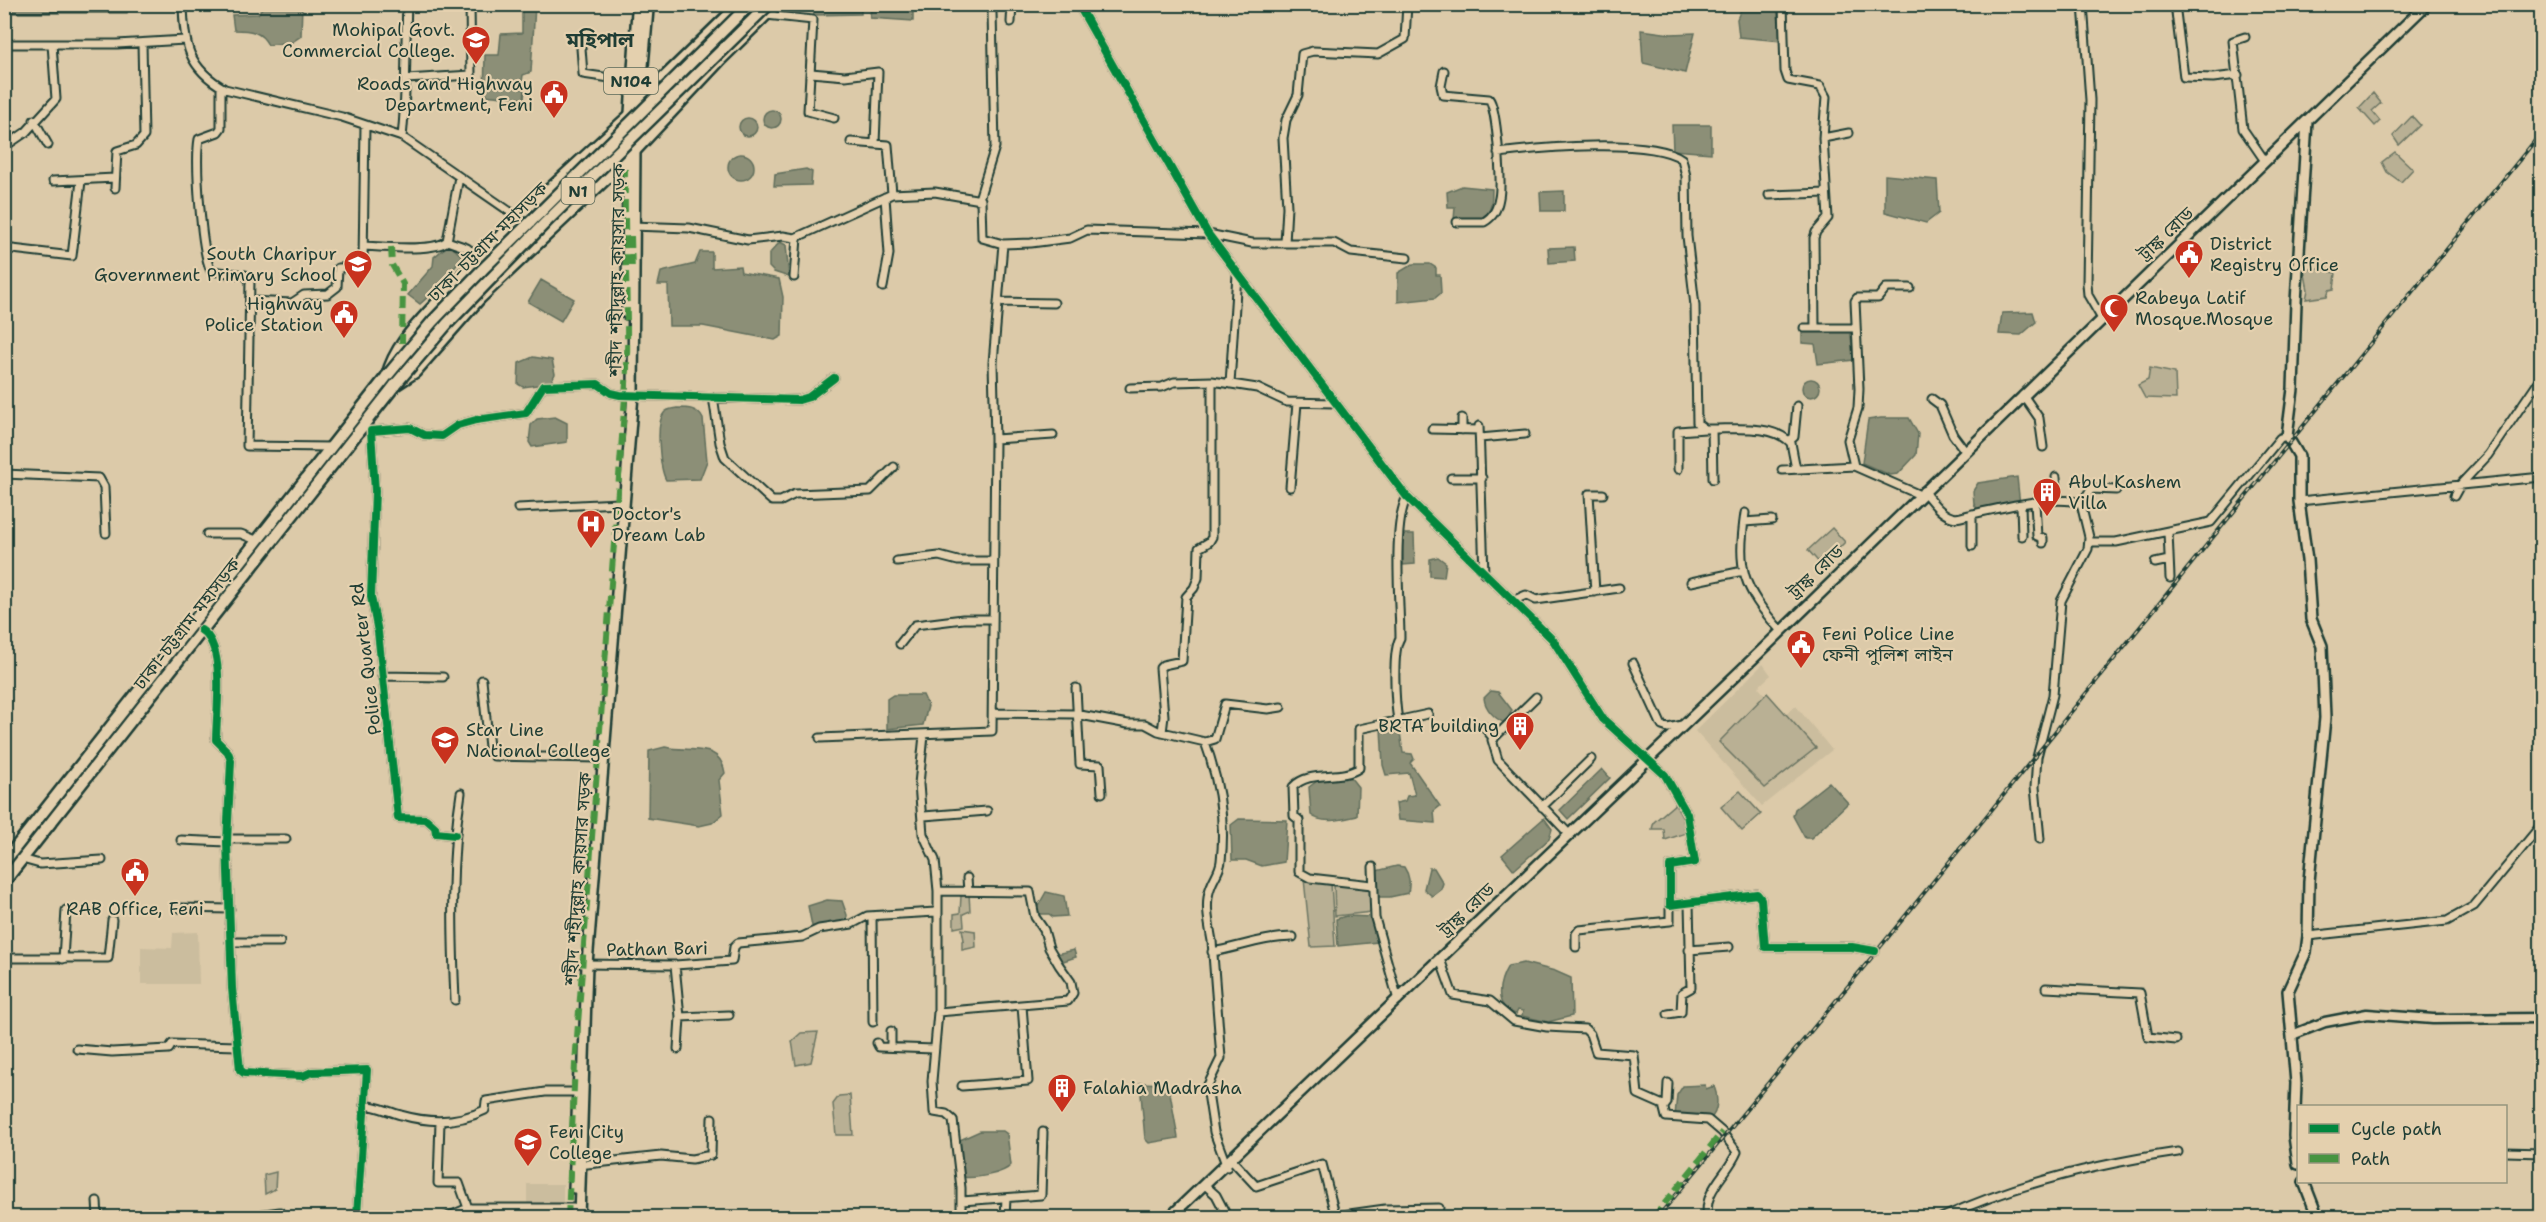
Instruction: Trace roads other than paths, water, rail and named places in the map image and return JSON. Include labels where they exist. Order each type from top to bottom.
[{"type":"highway","name":"N104","points":[[628,158],[628,117],[638,4]]},
{"type":"highway","name":"N104","points":[[635,149],[648,4]]},
{"type":"highway","points":[[387,376],[397,350],[410,333],[478,258],[628,117],[740,4]]},
{"type":"highway","name":"ঢাকা-চট্টগ্রাম মহাসড়ক","points":[[4,862],[256,540],[432,322],[750,4]]},
{"type":"highway","points":[[395,386],[415,372],[480,298],[628,158],[768,10],[777,4]]},
{"type":"highway","name":"ঢাকা-চট্টগ্রাম মহাসড়ক","points":[[4,882],[201,630],[447,324],[546,222],[768,10]]},
{"type":"main road","name":"ট্রাঙ্ক রোড","points":[[1169,1218],[1398,1000],[2427,4]]},
{"type":"main road","points":[[2297,1157],[2294,1136],[2296,1083],[2288,991],[2306,952],[2309,882],[2325,718],[2322,646],[2311,619],[2307,560],[2299,501],[2299,456],[2287,436],[2293,389],[2307,121]]},
{"type":"main road","name":"শহীদ শহীদুল্লাহ কায়সার সড়ক","points":[[629,226],[635,149]]},
{"type":"main road","name":"শহীদ শহীদুল্লাহ কায়সার সড়ক","points":[[573,1213],[579,1165],[585,964],[630,395],[628,158]]},
{"type":"main road","name":"শহীদ শহীদুল্লাহ কায়সার সড়ক","points":[[579,1218],[578,1092],[585,964],[619,503],[630,395]]},
{"type":"main road","name":"ট্রাঙ্ক রোড","points":[[1176,1218],[1228,1163]]},
{"type":"main road","points":[[2304,1183],[2318,1218]]},
{"type":"street","points":[[183,4],[185,40],[199,71],[221,87],[402,137],[519,218]]},
{"type":"street","points":[[402,137],[406,79],[407,4]]},
{"type":"street","points":[[406,79],[471,75],[470,4]]},
{"type":"street","points":[[995,4],[992,12],[995,147],[979,199],[982,238],[1003,244],[1070,238],[1087,230],[1208,234],[1252,243],[1334,243],[1351,252],[1407,258]]},
{"type":"street","points":[[1011,22],[1012,4]]},
{"type":"street","points":[[1078,4],[1208,234],[1334,403],[1407,497],[1553,640],[1603,719],[1665,775],[1681,800],[1687,814],[1694,863],[1670,866],[1670,921],[1579,930],[1576,934],[1576,947]]},
{"type":"street","points":[[1285,243],[1287,207],[1282,138],[1286,120],[1298,95],[1302,54],[1313,51],[1382,53],[1405,39],[1407,4]]},
{"type":"street","points":[[1783,4],[1785,71],[1788,80],[1815,84],[1823,88],[1826,98],[1823,138],[1828,218],[1816,232],[1814,238],[1815,327]]},
{"type":"street","points":[[2083,4],[2090,100],[2086,284],[2088,296],[2102,319]]},
{"type":"street","points":[[2175,4],[2184,77],[2213,78],[2238,75]]},
{"type":"street","points":[[768,10],[813,20],[808,111],[834,118]]},
{"type":"street","points":[[2245,37],[2233,41],[2243,129],[2265,161]]},
{"type":"street","points":[[4,44],[142,43],[185,40]]},
{"type":"street","points":[[115,188],[117,151],[141,143],[144,136],[142,43]]},
{"type":"street","points":[[4,147],[26,132],[34,120],[56,99],[52,44]]},
{"type":"street","points":[[581,48],[583,74],[610,78],[631,86]]},
{"type":"street","points":[[1444,71],[1441,86],[1443,95],[1483,98],[1492,102],[1498,153],[1500,195],[1493,215],[1485,222],[1457,222]]},
{"type":"street","points":[[811,73],[845,76],[878,72],[875,143]]},
{"type":"street","points":[[221,87],[221,128],[218,132],[202,136],[198,144],[205,245],[211,271],[249,278],[247,446],[330,447]]},
{"type":"street","points":[[34,120],[48,145]]},
{"type":"street","points":[[250,301],[290,303],[303,295],[328,294],[337,287],[338,268],[357,267],[364,257],[365,125]]},
{"type":"street","points":[[1823,138],[1849,134]]},
{"type":"street","points":[[851,142],[888,145],[890,150],[889,254],[884,287]]},
{"type":"street","points":[[1498,153],[1557,147],[1611,147],[1654,150],[1682,159],[1686,176],[1687,236],[1695,306],[1695,409],[1697,423],[1709,429]]},
{"type":"street","points":[[364,246],[430,247],[442,245],[447,241],[459,177]]},
{"type":"street","points":[[53,181],[115,178]]},
{"type":"street","points":[[4,248],[72,256],[81,181]]},
{"type":"street","points":[[629,226],[689,228],[748,240],[783,236],[797,238],[815,227],[889,196],[935,192],[979,199]]},
{"type":"street","points":[[1769,195],[1826,193]]},
{"type":"street","points":[[794,277],[797,238]]},
{"type":"street","points":[[447,241],[468,248],[478,258]]},
{"type":"street","points":[[820,738],[990,733],[993,713],[995,439],[993,363],[1003,244]]},
{"type":"street","points":[[1230,384],[1237,274]]},
{"type":"street","points":[[1854,466],[1848,440],[1858,408],[1859,389],[1854,328],[1856,299],[1878,298],[1886,288],[1910,288]]},
{"type":"street","points":[[999,302],[1054,303]]},
{"type":"street","points":[[1804,328],[1854,328]]},
{"type":"street","points":[[2454,495],[2460,485],[2488,455],[2541,376]]},
{"type":"street","points":[[630,395],[805,399],[834,378]]},
{"type":"street","points":[[1130,388],[1162,387],[1174,382],[1212,381],[1257,387],[1285,402],[1334,403]]},
{"type":"street","points":[[1162,732],[1164,716],[1160,668],[1163,665],[1182,661],[1186,597],[1194,588],[1198,578],[1199,548],[1209,542],[1212,537],[1212,381]]},
{"type":"street","name":"Police Quarter Rd","points":[[455,835],[436,834],[435,827],[426,819],[398,818],[378,632],[370,597],[375,491],[371,431],[410,428],[424,435],[442,436],[458,425],[476,420],[526,413],[543,386],[598,384],[611,393],[630,395]]},
{"type":"street","points":[[2023,395],[2039,418],[2043,447]]},
{"type":"street","points":[[713,397],[720,443],[725,458],[772,501],[781,501],[795,494],[870,490],[894,467]]},
{"type":"street","points":[[1932,399],[1940,405],[1953,435],[1965,451]]},
{"type":"street","points":[[1290,487],[1297,403]]},
{"type":"street","points":[[1789,441],[1794,437],[1797,406]]},
{"type":"street","points":[[1462,418],[1462,430]]},
{"type":"street","points":[[1432,429],[1526,434]]},
{"type":"street","points":[[1709,429],[1713,478]]},
{"type":"street","points":[[1678,469],[1678,431],[1709,429],[1768,431],[1789,441]]},
{"type":"street","points":[[1479,431],[1484,574]]},
{"type":"street","points":[[995,439],[1053,435]]},
{"type":"street","points":[[2089,542],[2116,542],[2129,537],[2168,532],[2211,522],[2280,438],[2287,436]]},
{"type":"street","points":[[1789,441],[1796,469]]},
{"type":"street","points":[[1782,470],[1854,466],[1922,493],[1947,517],[2058,500],[2070,500],[2081,504]]},
{"type":"street","points":[[4,474],[99,478],[104,488],[106,532]]},
{"type":"street","points":[[2056,477],[2058,500]]},
{"type":"street","points":[[2299,501],[2541,477]]},
{"type":"street","points":[[1451,478],[1482,478]]},
{"type":"street","points":[[2040,838],[2035,787],[2037,757],[2053,695],[2061,601],[2082,563],[2089,542],[2081,504],[2091,489],[2116,490]]},
{"type":"street","points":[[2070,500],[2073,490]]},
{"type":"street","points":[[2041,491],[2037,536],[2043,538],[2043,543]]},
{"type":"street","points":[[1595,592],[1589,494],[1603,494]]},
{"type":"street","points":[[1398,720],[1396,675],[1397,645],[1400,638],[1399,538],[1403,505],[1407,497]]},
{"type":"street","points":[[518,508],[619,503]]},
{"type":"street","points":[[2021,505],[2022,536]]},
{"type":"street","points":[[1745,513],[1740,554],[1743,572],[1759,606],[1780,630]]},
{"type":"street","points":[[1972,514],[1972,546]]},
{"type":"street","points":[[1744,522],[1772,520]]},
{"type":"street","points":[[2168,532],[2169,578]]},
{"type":"street","points":[[207,534],[242,534],[256,540]]},
{"type":"street","points":[[897,561],[939,556],[958,561],[993,561]]},
{"type":"street","points":[[2154,563],[2169,560]]},
{"type":"street","points":[[1691,582],[1743,572]]},
{"type":"street","points":[[1512,601],[1526,595],[1536,600],[1619,588]]},
{"type":"street","points":[[900,644],[915,626],[963,619],[992,619]]},
{"type":"street","points":[[201,630],[209,636],[217,656],[216,740],[228,752],[231,761],[227,840],[230,942],[240,1070],[244,1073],[303,1076],[312,1072],[366,1069],[355,1217],[392,1218]]},
{"type":"street","points":[[1633,663],[1662,726],[1668,728],[1682,725]]},
{"type":"street","points":[[382,676],[442,677]]},
{"type":"street","points":[[483,680],[489,747],[494,756],[599,758]]},
{"type":"street","points":[[1076,687],[1075,714],[1080,765],[1100,765],[1102,793]]},
{"type":"street","points":[[1536,697],[1494,739],[1493,750],[1498,760],[1569,834]]},
{"type":"street","points":[[993,713],[1075,714],[1128,724],[1145,724],[1162,732],[1205,742],[1215,739],[1225,704],[1281,707]]},
{"type":"street","points":[[1372,885],[1310,878],[1299,872],[1299,820],[1294,816],[1293,787],[1308,779],[1356,771],[1360,761],[1359,729],[1428,714]]},
{"type":"street","points":[[1484,727],[1494,739]]},
{"type":"street","points":[[924,735],[919,784],[925,842],[937,867],[938,891],[936,912],[938,1012],[934,1049],[933,1111],[946,1114],[953,1120],[962,1201],[961,1218]]},
{"type":"street","points":[[1205,742],[1221,801],[1221,863],[1209,894],[1208,922],[1221,1058],[1207,1087],[1214,1132],[1228,1163],[1256,1186],[1322,1164],[1336,1217],[1385,1209],[1439,1208]]},
{"type":"street","points":[[1542,807],[1591,759]]},
{"type":"street","points":[[455,1000],[453,905],[455,835],[461,793]]},
{"type":"street","points":[[924,816],[987,811]]},
{"type":"street","points":[[2308,936],[2447,921],[2461,915],[2474,906],[2541,824]]},
{"type":"street","points":[[181,840],[286,839]]},
{"type":"street","points":[[22,860],[40,864],[102,860]]},
{"type":"street","points":[[1373,867],[1375,918],[1398,1000]]},
{"type":"street","points":[[967,878],[968,891]]},
{"type":"street","points":[[938,891],[1032,893],[1035,917],[1044,930],[1049,948],[1071,982],[1073,993],[1068,1001],[938,1012]]},
{"type":"street","points":[[1670,905],[1757,894],[1761,899],[1765,946],[1852,947],[1875,951]]},
{"type":"street","points":[[1668,1014],[1681,1012],[1682,993],[1691,988],[1689,903]]},
{"type":"street","points":[[179,908],[230,909]]},
{"type":"street","points":[[63,959],[66,910]]},
{"type":"street","points":[[873,1022],[872,916],[936,912]]},
{"type":"street","name":"Pathan Bari","points":[[585,964],[675,965],[732,961],[734,947],[738,943],[802,937],[819,929],[852,924],[872,916]]},
{"type":"street","points":[[4,958],[108,958],[112,920]]},
{"type":"street","points":[[1212,952],[1238,948],[1260,939],[1293,937]]},
{"type":"street","points":[[230,942],[280,942]]},
{"type":"street","points":[[1689,950],[1729,947]]},
{"type":"street","points":[[1440,959],[1453,995],[1490,1001],[1506,1017],[1523,1023],[1557,1028],[1578,1026],[1588,1031],[1596,1052],[1634,1056],[1638,1094],[1657,1100],[1664,1107],[1666,1118],[1707,1120],[1714,1123],[1737,1148],[1735,1156],[1707,1200],[1708,1218]]},
{"type":"street","points":[[675,965],[680,1017],[678,1049]]},
{"type":"street","points":[[2046,988],[2140,993],[2148,1037],[2176,1040]]},
{"type":"street","points":[[962,1086],[1028,1081],[1022,1006]]},
{"type":"street","points":[[2292,1035],[2325,1022],[2367,1014],[2433,1019],[2541,1018]]},
{"type":"street","points":[[680,1017],[729,1016]]},
{"type":"street","points":[[891,1031],[891,1047]]},
{"type":"street","points":[[77,1049],[112,1052],[169,1049],[172,1044],[237,1046]]},
{"type":"street","points":[[877,1044],[879,1047],[934,1049]]},
{"type":"street","points":[[1664,1107],[1667,1103],[1668,1083]]},
{"type":"street","points":[[364,1106],[414,1118],[440,1121],[486,1110],[486,1101],[545,1092],[578,1092]]},
{"type":"street","points":[[579,1165],[660,1156],[693,1159],[711,1155],[712,1118]]},
{"type":"street","points":[[440,1121],[438,1183],[459,1184],[468,1208]]},
{"type":"street","points":[[962,1201],[1041,1195],[1043,1132]]},
{"type":"street","points":[[1941,1218],[2058,1175],[2097,1165],[2178,1152]]},
{"type":"street","points":[[2507,1152],[2541,1153]]},
{"type":"street","points":[[1207,1187],[1216,1195],[1228,1218]]},
{"type":"street","points":[[1005,1218],[1006,1198]]},
{"type":"street","points":[[98,1201],[98,1218]]},
{"type":"street","points":[[445,1218],[468,1208],[573,1213]]},
{"type":"street","points":[[234,1218],[280,1212]]},
{"type":"railway","points":[[1657,1218],[2542,132]]},
{"type":"place","name":"Mohipal Govt. Commercial College.","points":[[476,66]]},
{"type":"place","name":"Roads and Highway Department, Feni","points":[[554,120]]},
{"type":"place","name":"District Registry Office","points":[[2189,280]]},
{"type":"place","name":"South Charipur Government Primary School","points":[[358,290]]},
{"type":"place","name":"Rabeya Latif Mosque.Mosque","points":[[2114,334]]},
{"type":"place","name":"Highway Police Station","points":[[344,340]]},
{"type":"place","name":"Abul Kashem Villa","points":[[2047,518]]},
{"type":"place","name":"Doctor's Dream Lab","points":[[591,550]]},
{"type":"place","name":"Feni Police Line ফেনী পুলিশ লাইন","points":[[1801,670]]},
{"type":"place","name":"BRTA building","points":[[1520,752]]},
{"type":"place","name":"Star Line National College","points":[[445,766]]},
{"type":"place","name":"RAB Office, Feni","points":[[135,898]]},
{"type":"place","name":"Falahia Madrasha","points":[[1062,1114]]},
{"type":"place","name":"Feni City College","points":[[528,1168]]},
{"type":"district","name":"মহিপাল","points":[[600,40]]}]
